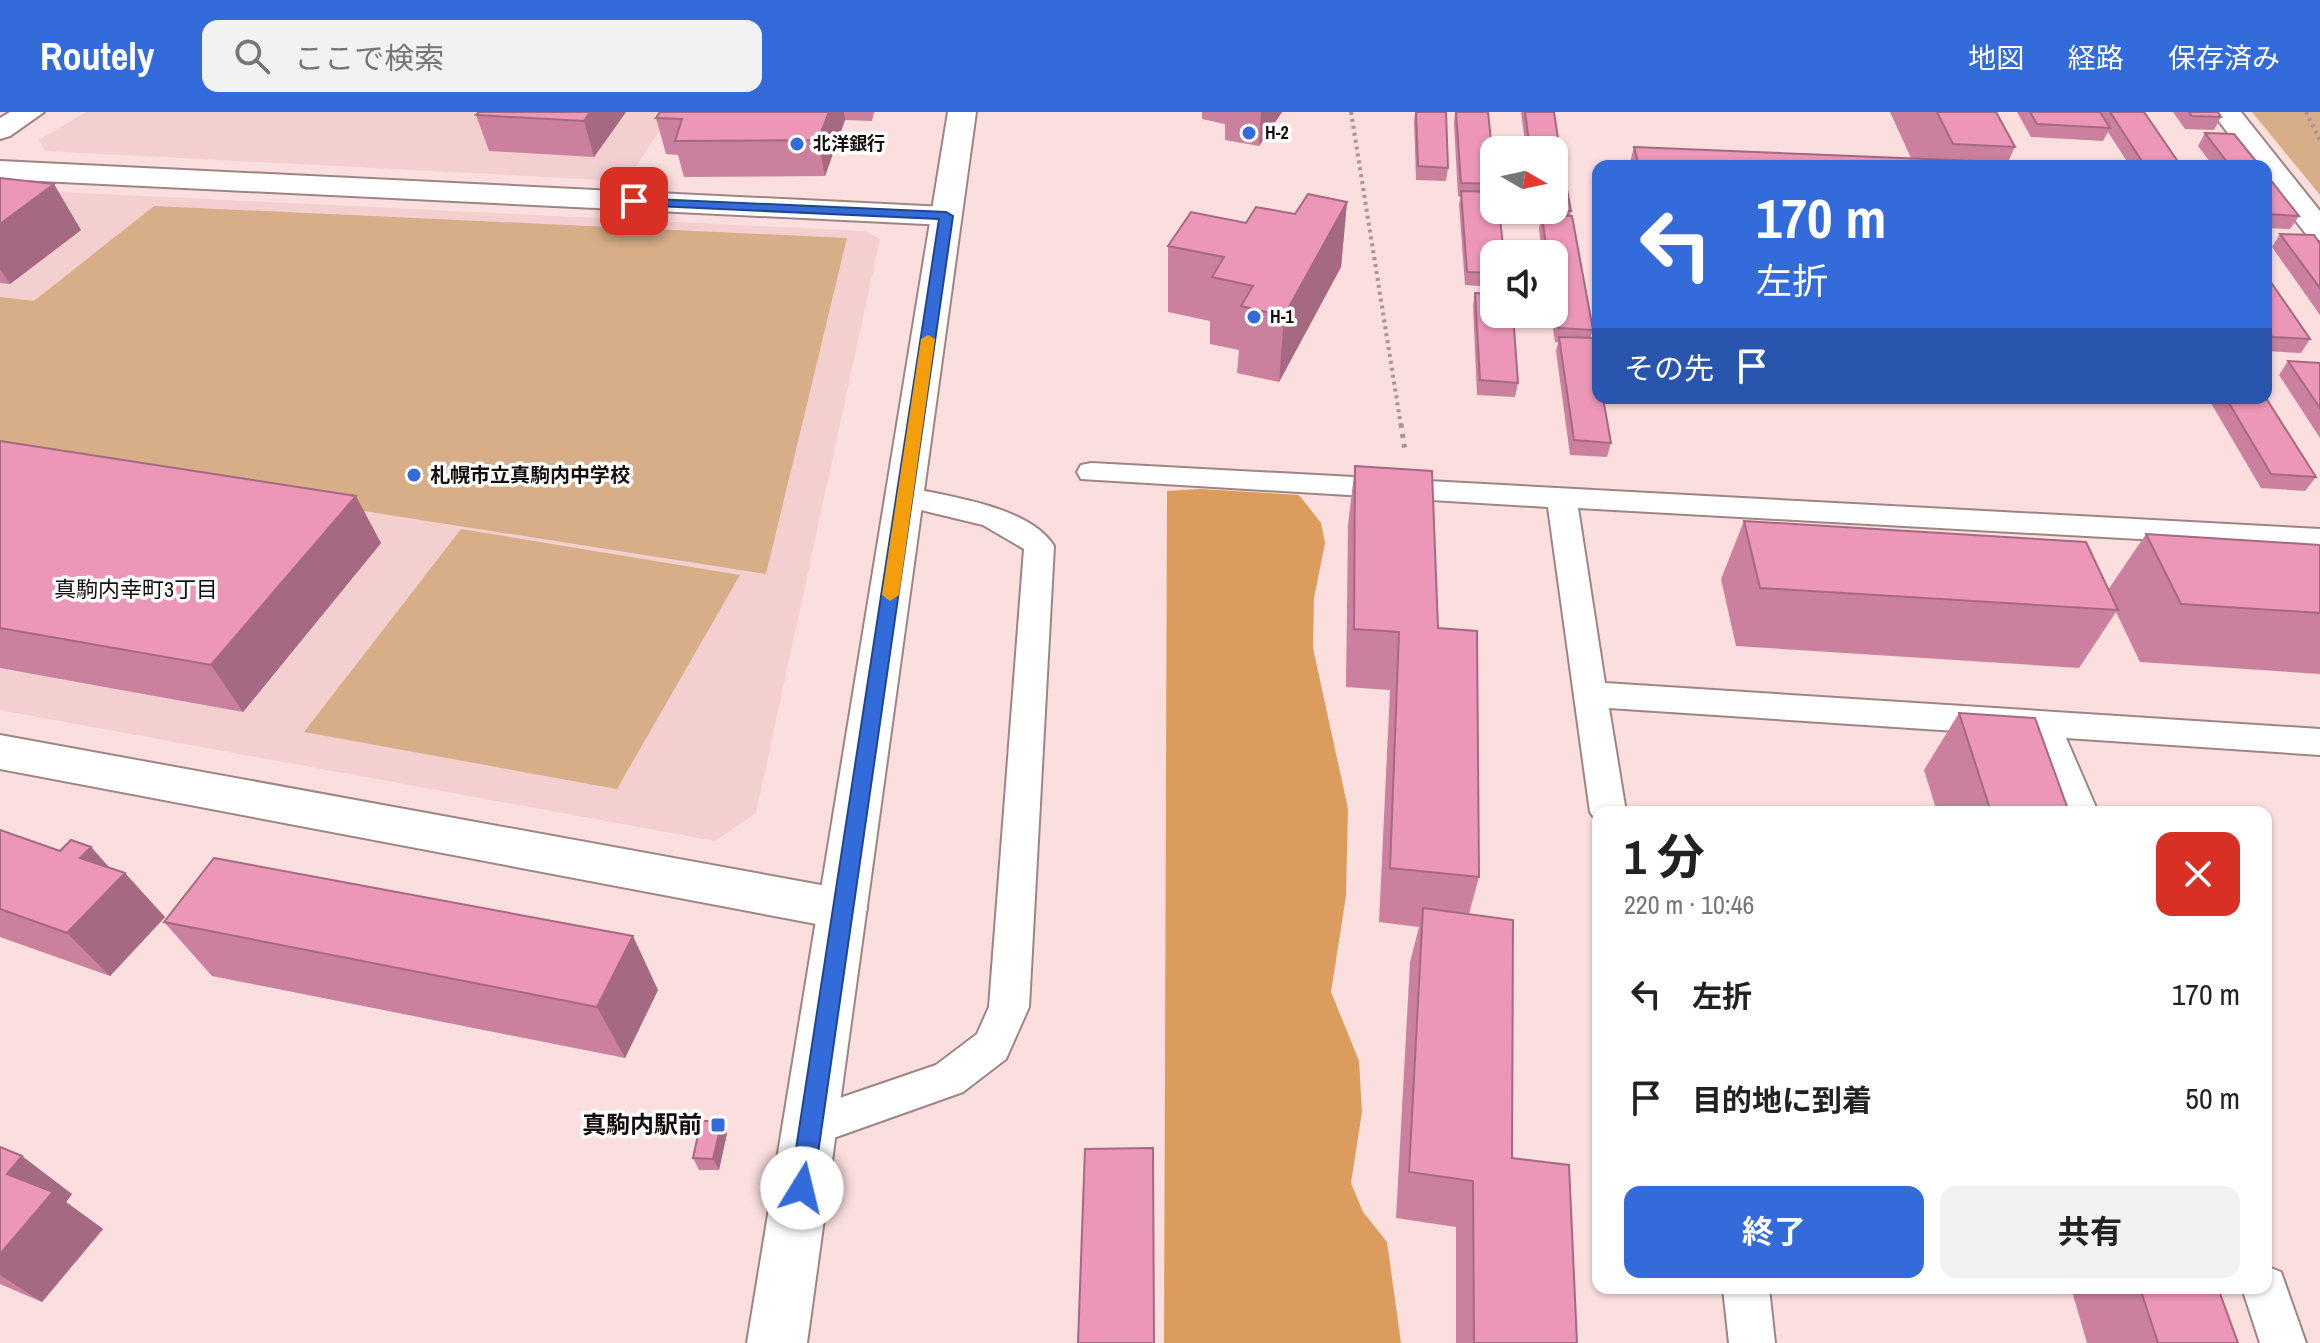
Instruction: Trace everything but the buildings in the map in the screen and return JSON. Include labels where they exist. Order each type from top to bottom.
[{"type":"street","points":[[0,130],[30,112]]},
{"type":"street","points":[[777,1343],[962,112]]},
{"type":"street","points":[[2226,112],[2264,160]]},
{"type":"street","points":[[0,170],[946,216]]},
{"type":"street","points":[[2272,170],[2320,231]]},
{"type":"street","points":[[0,752],[843,909]]},
{"type":"lane","points":[[1091,472],[1561,495],[2320,539]]},
{"type":"lane","points":[[1561,495],[1607,806]]},
{"type":"lane","points":[[811,1127],[949,1079],[992,1046],[1009,1007],[1039,546],[1025,532],[997,519],[906,497]]},
{"type":"lane","points":[[1591,694],[2320,742]]},
{"type":"lane","points":[[2044,726],[2077,806]]},
{"type":"lane","points":[[1747,1294],[1752,1343]]},
{"type":"lane","points":[[2267,1294],[2283,1343]]},
{"type":"path","points":[[1351,112],[1411,487]]},
{"type":"path","points":[[2306,112],[2320,140]]},
{"type":"shaded area","points":[[86,112],[672,112],[626,181],[45,151],[39,140]]},
{"type":"shaded area","points":[[2252,112],[2320,112],[2320,195]]},
{"type":"shaded area","name":"札幌市立真駒内中学校","points":[[0,189],[864,231],[880,239],[756,813],[715,841],[0,710]]},
{"type":"shaded area","points":[[154,206],[847,238],[766,574],[0,454],[0,297],[34,301]]},
{"type":"shaded area","points":[[1201,489],[1299,495],[1321,523],[1325,543],[1314,598],[1313,648],[1348,809],[1346,896],[1331,992],[1359,1061],[1362,1112],[1351,1183],[1363,1212],[1387,1242],[1401,1343],[1164,1343],[1167,491]]},
{"type":"shaded area","points":[[461,529],[740,575],[617,789],[304,732]]},
{"type":"slow traffic","points":[[890,595],[928,339]]},
{"type":"place","name":"H-2","points":[[1249,133]]},
{"type":"place","name":"北洋銀行","points":[[797,144]]},
{"type":"place","name":"H-1","points":[[1254,317]]},
{"type":"place","name":"札幌市立真駒内中学校","points":[[414,475]]},
{"type":"place","name":"真駒内駅前","points":[[718,1125]]},
{"type":"district","name":"真駒内幸町3丁目","points":[[136,589]]},
{"type":"route","points":[[634,201],[946,216],[802,1188]]}]
